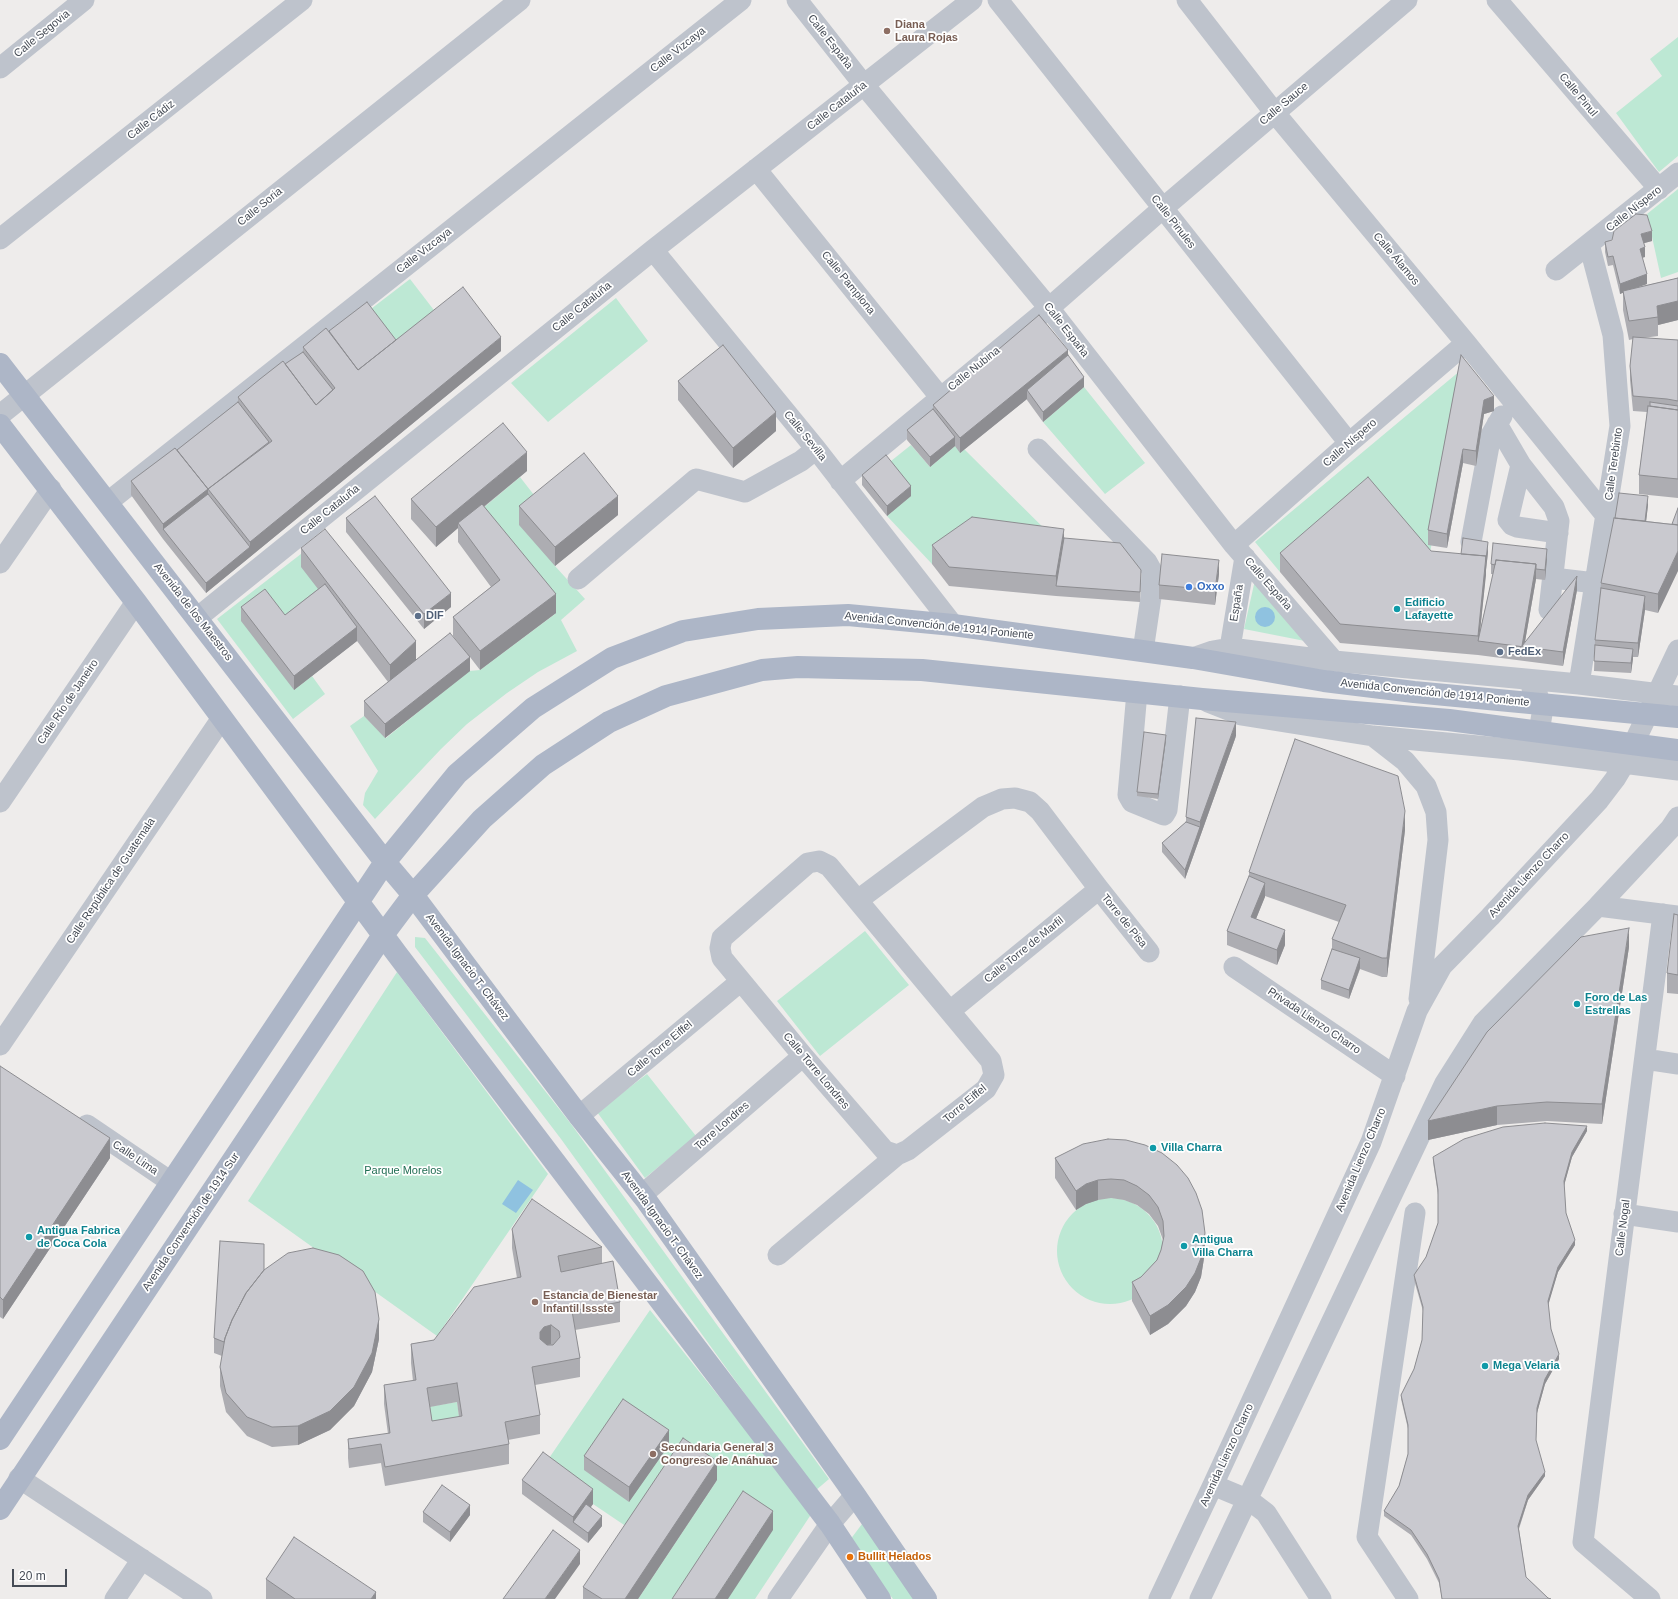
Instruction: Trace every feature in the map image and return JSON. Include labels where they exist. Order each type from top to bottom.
[{"type":"main road","name":"Avenida de los Maestros","points":[[0,364],[385,862]]},
{"type":"main road","points":[[0,425],[136,602],[383,935],[830,1524],[880,1599]]},
{"type":"main road","name":"Avenida Convención de 1914 Poniente","points":[[358,901],[385,862],[457,774],[533,708],[612,658],[683,631],[758,619],[848,615],[953,625],[1193,658],[1324,681],[1414,692],[1678,717]]},
{"type":"main road","points":[[383,935],[413,895],[482,819],[543,765],[609,722],[666,696],[762,670],[798,667],[922,670],[1202,699],[1449,720],[1678,750]]},
{"type":"main road","name":"Avenida Ignacio T. Chávez","points":[[385,862],[413,895],[579,1116],[642,1195],[855,1495],[926,1599]]},
{"type":"main road","points":[[0,1439],[358,901]]},
{"type":"main road","name":"Avenida Convención de 1914 Sur","points":[[0,1509],[19,1478],[383,935]]},
{"type":"street","name":"Calle Segovia","points":[[0,68],[84,0]]},
{"type":"street","name":"Calle Cádiz","points":[[0,239],[302,0]]},
{"type":"street","name":"Calle Soria","points":[[0,415],[520,0]]},
{"type":"street","name":"Calle Vizcaya","points":[[108,502],[741,0]]},
{"type":"street","name":"Calle España","points":[[797,0],[864,85],[1049,308],[1240,551],[1334,661]]},
{"type":"street","name":"Calle Cataluña","points":[[197,618],[653,250],[972,0]]},
{"type":"street","name":"Calle Pinules","points":[[998,0],[1349,444]]},
{"type":"street","name":"Calle Álamos","points":[[1187,0],[1274,112],[1466,343],[1606,517]]},
{"type":"street","name":"Calle Sauce","points":[[1162,209],[1407,0]]},
{"type":"street","name":"Calle Pinul","points":[[1497,0],[1659,189]]},
{"type":"street","name":"Calle Pamplona","points":[[756,169],[940,397]]},
{"type":"street","name":"Calle Níspero","points":[[1556,270],[1678,173]]},
{"type":"street","name":"Calle Nubina","points":[[840,481],[1049,308],[1162,209]]},
{"type":"street","name":"Calle Terebinto","points":[[1579,684],[1620,426],[1614,335],[1589,244]]},
{"type":"street","name":"Calle Sevilla","points":[[653,250],[816,449],[953,625]]},
{"type":"street","name":"Calle Níspero","points":[[1240,551],[1349,444],[1466,343]]},
{"type":"street","points":[[1471,542],[1491,435],[1513,401]]},
{"type":"street","points":[[1497,424],[1521,464],[1554,507],[1559,521],[1549,610]]},
{"type":"street","points":[[578,579],[696,478],[745,492],[800,461],[816,449]]},
{"type":"street","points":[[1038,449],[1147,562],[1152,571],[1151,597],[1143,651]]},
{"type":"street","points":[[1521,464],[1508,520],[1512,525],[1517,527],[1558,533]]},
{"type":"street","points":[[0,563],[50,490]]},
{"type":"street","name":"España","points":[[1230,648],[1240,551]]},
{"type":"street","points":[[1553,578],[1595,583]]},
{"type":"street","name":"Calle Río de Janeiro","points":[[0,802],[136,602]]},
{"type":"street","name":"Avenida Convención de 1914 Poniente","points":[[1193,658],[1213,651],[1230,648],[1334,661],[1579,684],[1668,694]]},
{"type":"street","name":"Avenida Lienzo Charro","points":[[1159,1599],[1371,1142],[1417,1011],[1442,966],[1496,911],[1599,800],[1624,764],[1668,694],[1678,650]]},
{"type":"street","points":[[1520,750],[1532,740],[1540,726],[1542,714],[1538,696],[1525,680]]},
{"type":"street","points":[[1137,692],[1128,795],[1132,802],[1164,815],[1167,810],[1180,696]]},
{"type":"street","points":[[1202,699],[1241,715],[1373,736],[1520,750],[1678,770]]},
{"type":"street","name":"Calle República de Guatemala","points":[[0,1045],[222,718]]},
{"type":"street","points":[[1373,736],[1405,761],[1426,786],[1436,812],[1438,840],[1417,1011]]},
{"type":"street","name":"Torre de Pisa","points":[[858,900],[983,807],[1002,798],[1015,798],[1030,802],[1040,811],[1149,952]]},
{"type":"street","points":[[1200,1599],[1445,1083],[1482,1022],[1598,906],[1670,829],[1678,817]]},
{"type":"street","name":"Torre Eiffel","points":[[741,981],[722,958],[720,948],[722,938],[808,863],[819,861],[829,866],[991,1061],[994,1075],[986,1089],[908,1150],[897,1155],[778,1255]]},
{"type":"street","name":"Calle Torre de Marfil","points":[[950,1011],[1099,889]]},
{"type":"street","points":[[1598,906],[1671,915]]},
{"type":"street","name":"Calle Nogal","points":[[1650,1599],[1583,1542],[1645,1059],[1671,915]]},
{"type":"street","name":"Privada Lienzo Charro","points":[[1234,967],[1395,1076]]},
{"type":"street","name":"Calle Torre Eiffel","points":[[579,1116],[741,981]]},
{"type":"street","name":"Calle Torre Londres","points":[[741,981],[885,1151],[897,1155]]},
{"type":"street","name":"Torre Londres","points":[[642,1195],[803,1056]]},
{"type":"street","points":[[1645,1059],[1678,1064]]},
{"type":"street","name":"Calle Lima","points":[[72,1116],[171,1182]]},
{"type":"street","points":[[1408,1599],[1366,1537],[1415,1213]]},
{"type":"street","points":[[1624,1214],[1678,1222]]},
{"type":"street","points":[[19,1478],[202,1599]]},
{"type":"street","points":[[1213,1485],[1248,1500],[1266,1513],[1321,1599]]},
{"type":"street","points":[[778,1599],[830,1524],[855,1495]]},
{"type":"street","points":[[115,1599],[142,1559]]},
{"type":"green space","points":[[1678,37],[1678,156],[1659,172],[1616,113],[1662,76],[1650,59]]},
{"type":"green space","points":[[1678,189],[1678,272],[1661,278],[1647,214]]},
{"type":"green space","points":[[410,279],[440,318],[398,352],[367,312]]},
{"type":"green space","points":[[616,298],[648,341],[548,422],[511,383]]},
{"type":"green space","points":[[1461,370],[1427,571],[1280,572],[1255,542]]},
{"type":"green space","points":[[1084,387],[1145,463],[1105,494],[1043,422]]},
{"type":"green space","points":[[911,445],[930,467],[955,446],[964,449],[1064,548],[973,536],[932,564],[887,516],[911,495],[886,465]]},
{"type":"green space","points":[[520,477],[541,504],[555,566],[585,599],[561,620],[577,651],[538,672],[507,693],[467,724],[441,749],[375,819],[363,805],[365,793],[378,771],[350,726],[364,716],[386,738],[469,671],[480,670],[555,614],[476,514]]},
{"type":"green space","points":[[319,540],[325,598],[294,690],[312,676],[325,694],[293,719],[217,619]]},
{"type":"green space","points":[[1255,580],[1305,641],[1244,629]]},
{"type":"green space","points":[[865,931],[909,985],[820,1056],[777,1001]]},
{"type":"green space","points":[[415,937],[425,938],[571,1124],[829,1479],[815,1491],[561,1139],[415,947]]},
{"type":"green space","name":"Parque Morelos","points":[[397,972],[548,1174],[437,1336],[248,1201]]},
{"type":"green space","points":[[647,1074],[696,1136],[645,1178],[597,1112]]},
{"type":"green space","points":[[1110,1198],[1130,1202],[1148,1213],[1159,1231],[1163,1251],[1159,1271],[1148,1289],[1130,1300],[1110,1304],[1090,1300],[1072,1289],[1061,1271],[1057,1251],[1061,1231],[1072,1213],[1090,1202]]},
{"type":"green space","name":"Secundaria General 3 Congreso de Anáhuac","points":[[650,1310],[812,1513],[755,1599],[638,1599],[717,1480],[633,1531],[543,1467]]},
{"type":"green space","points":[[457,1402],[462,1436],[432,1440],[427,1407]]},
{"type":"green space","points":[[862,1524],[917,1599],[893,1599],[850,1540]]},
{"type":"water","points":[[1265,607],[1272,610],[1275,617],[1272,624],[1265,627],[1258,624],[1255,617],[1258,610]]},
{"type":"water","points":[[518,1180],[533,1190],[516,1213],[502,1204]]},
{"type":"building","points":[[1636,214],[1647,215],[1652,231],[1641,234],[1645,247],[1640,249],[1647,274],[1620,284],[1613,256],[1608,257],[1605,242],[1612,240],[1614,231]]},
{"type":"building","points":[[1678,278],[1678,301],[1657,306],[1658,317],[1629,321],[1623,291]]},
{"type":"building","points":[[463,287],[501,337],[250,542],[208,489],[272,441],[238,397],[260,379],[283,361],[316,405],[335,388],[303,347],[326,328],[358,370]]},
{"type":"building","points":[[367,302],[396,340],[358,370],[329,331]]},
{"type":"building","points":[[1039,315],[1068,350],[960,438],[933,405]]},
{"type":"building","points":[[1633,337],[1678,340],[1678,401],[1633,396],[1630,366]]},
{"type":"building","points":[[723,345],[776,412],[733,448],[678,381]]},
{"type":"building","points":[[303,352],[333,390],[316,405],[285,364]]},
{"type":"building","points":[[1068,355],[1084,377],[1043,412],[1027,390]]},
{"type":"building","points":[[1461,355],[1494,396],[1484,400],[1476,451],[1463,449],[1447,534],[1428,530]]},
{"type":"building","points":[[238,402],[269,442],[208,489],[177,450]]},
{"type":"building","points":[[1650,402],[1678,406],[1678,410],[1650,406]]},
{"type":"building","points":[[1648,406],[1678,410],[1678,479],[1639,475]]},
{"type":"building","points":[[933,409],[955,437],[930,457],[907,430]]},
{"type":"building","points":[[503,423],[527,452],[436,527],[411,499]]},
{"type":"building","points":[[175,448],[208,489],[163,524],[131,481]]},
{"type":"building","points":[[584,453],[618,496],[555,547],[519,506]]},
{"type":"building","points":[[886,455],[911,486],[887,506],[862,475]]},
{"type":"building","name":"Edificio Lafayette","points":[[1368,477],[1431,551],[1486,556],[1478,636],[1340,624],[1280,553]]},
{"type":"building","points":[[1619,493],[1648,496],[1645,521],[1615,518]]},
{"type":"building","points":[[208,494],[250,547],[206,583],[163,529]]},
{"type":"building","points":[[375,496],[451,593],[424,614],[346,518]]},
{"type":"building","points":[[482,504],[556,594],[480,651],[453,617],[500,580],[458,523]]},
{"type":"building","points":[[1678,508],[1678,525],[1672,524]]},
{"type":"building","points":[[972,517],[1064,529],[1056,576],[949,567],[932,545]]},
{"type":"building","points":[[1614,518],[1678,525],[1678,551],[1658,594],[1601,583]]},
{"type":"building","points":[[325,529],[416,641],[390,665],[301,548]]},
{"type":"building","points":[[1064,538],[1120,543],[1141,570],[1140,592],[1056,586]]},
{"type":"building","points":[[1463,538],[1488,542],[1486,560],[1486,556],[1461,554]]},
{"type":"building","points":[[1493,543],[1547,549],[1545,570],[1536,569],[1536,564],[1496,560],[1495,565],[1491,564]]},
{"type":"building","points":[[1162,554],[1219,560],[1215,590],[1159,585]]},
{"type":"building","points":[[1496,560],[1536,564],[1522,646],[1577,576],[1563,652],[1478,641]]},
{"type":"building","points":[[325,584],[357,627],[294,676],[241,607],[265,589],[285,615]]},
{"type":"building","points":[[1601,588],[1645,596],[1638,643],[1595,640]]},
{"type":"building","points":[[450,633],[470,657],[385,724],[364,701]]},
{"type":"building","points":[[1595,645],[1633,649],[1631,663],[1594,661]]},
{"type":"building","points":[[1196,718],[1236,722],[1200,822],[1186,817]]},
{"type":"building","points":[[1144,732],[1166,735],[1158,794],[1137,792]]},
{"type":"building","points":[[1295,739],[1398,776],[1405,811],[1387,958],[1382,958],[1332,939],[1346,905],[1249,872]]},
{"type":"building","points":[[1186,822],[1200,827],[1185,870],[1162,843]]},
{"type":"building","points":[[1249,876],[1265,883],[1251,917],[1285,930],[1277,950],[1227,931]]},
{"type":"building","points":[[1674,914],[1678,915],[1678,975],[1667,973]]},
{"type":"building","name":"Foro de Las Estrellas","points":[[1629,928],[1602,1104],[1547,1102],[1497,1106],[1428,1121],[1487,1032],[1581,937]]},
{"type":"building","points":[[1332,949],[1360,958],[1349,990],[1321,980]]},
{"type":"building","name":"Antigua Fabrica de Coca Cola","points":[[0,1066],[110,1138],[3,1300],[0,1297]]},
{"type":"building","name":"Mega Velaria","points":[[1545,1123],[1587,1126],[1572,1152],[1564,1181],[1566,1213],[1575,1240],[1558,1267],[1548,1301],[1551,1329],[1559,1354],[1545,1379],[1537,1408],[1536,1440],[1545,1472],[1528,1495],[1518,1526],[1526,1577],[1548,1598],[1551,1599],[1442,1599],[1439,1579],[1427,1554],[1411,1530],[1384,1511],[1399,1486],[1408,1454],[1408,1425],[1401,1395],[1414,1369],[1422,1340],[1423,1307],[1414,1275],[1426,1257],[1438,1223],[1438,1190],[1433,1157],[1464,1139],[1503,1127]]},
{"type":"building","name":"Antigua Villa Charra","points":[[1108,1139],[1126,1140],[1145,1145],[1162,1153],[1177,1165],[1188,1178],[1196,1193],[1202,1210],[1205,1233],[1201,1258],[1195,1273],[1186,1287],[1168,1305],[1150,1316],[1132,1282],[1141,1277],[1157,1260],[1161,1250],[1164,1236],[1163,1221],[1158,1207],[1149,1195],[1137,1186],[1124,1180],[1098,1180],[1086,1184],[1076,1191],[1055,1158],[1083,1144]]},
{"type":"building","points":[[532,1199],[602,1247],[558,1256],[561,1272],[613,1261],[620,1302],[572,1311],[580,1358],[532,1367],[540,1415],[505,1422],[509,1444],[385,1467],[381,1444],[349,1449],[348,1439],[390,1433],[384,1385],[416,1380],[411,1344],[434,1340],[474,1287],[521,1277],[512,1229]],"holes":[[[551,1325],[559,1331],[560,1337],[553,1345],[547,1345],[540,1339],[540,1332],[544,1327]],[[457,1383],[462,1416],[432,1421],[427,1388]]]},
{"type":"building","points":[[220,1241],[264,1244],[264,1270],[246,1293],[232,1320],[224,1342],[214,1338]]},
{"type":"building","points":[[313,1248],[339,1255],[363,1271],[375,1292],[379,1319],[372,1353],[354,1387],[330,1411],[298,1426],[272,1427],[247,1417],[226,1393],[220,1367],[225,1338],[232,1320],[246,1293],[264,1270],[288,1253]]},
{"type":"building","points":[[623,1399],[669,1430],[629,1487],[584,1456]]},
{"type":"building","points":[[683,1438],[717,1461],[625,1599],[602,1599],[583,1587]]},
{"type":"building","points":[[543,1452],[593,1489],[573,1517],[522,1480]]},
{"type":"building","points":[[442,1485],[470,1505],[450,1532],[423,1512]]},
{"type":"building","points":[[743,1491],[773,1511],[715,1599],[672,1599]]},
{"type":"building","points":[[586,1504],[602,1516],[588,1533],[573,1522]]},
{"type":"building","points":[[553,1530],[580,1550],[545,1599],[503,1599]]},
{"type":"building","points":[[294,1537],[376,1592],[371,1599],[295,1599],[266,1579]]},
{"type":"place","name":"Diana Laura Rojas","points":[[887,31]]},
{"type":"place","name":"Oxxo","points":[[1189,587]]},
{"type":"place","name":"Edificio Lafayette","points":[[1397,609]]},
{"type":"place","name":"DIF","points":[[418,616]]},
{"type":"place","name":"FedEx","points":[[1500,652]]},
{"type":"place","name":"Foro de Las Estrellas","points":[[1577,1004]]},
{"type":"place","name":"Villa Charra","points":[[1153,1148]]},
{"type":"place","name":"Antigua Fabrica de Coca Cola","points":[[29,1237]]},
{"type":"place","name":"Antigua Villa Charra","points":[[1184,1246]]},
{"type":"place","name":"Estancia de Bienestar Infantil Issste","points":[[535,1302]]},
{"type":"place","name":"Mega Velaria","points":[[1485,1366]]},
{"type":"place","name":"Secundaria General 3 Congreso de Anáhuac","points":[[653,1454]]},
{"type":"place","name":"Bullit Helados","points":[[850,1557]]}]
